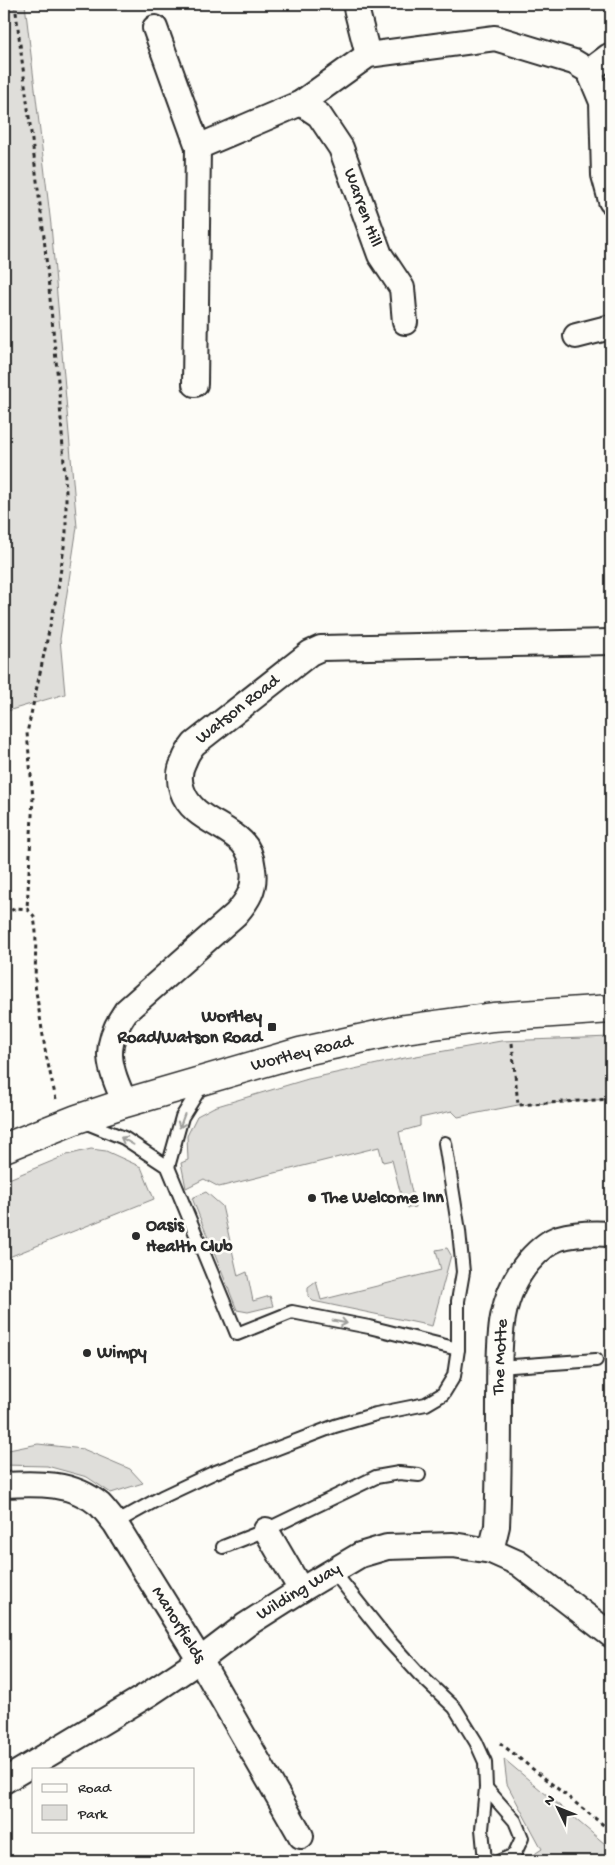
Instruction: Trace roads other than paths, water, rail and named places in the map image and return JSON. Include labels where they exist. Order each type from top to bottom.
[{"type":"main road","name":"Wortley Road","points":[[4,1148],[71,1121],[125,1103],[300,1052],[405,1029],[509,1015],[611,1009]]},
{"type":"street","points":[[356,4],[368,55]]},
{"type":"street","points":[[154,28],[198,147],[196,384]]},
{"type":"street","points":[[198,147],[301,103],[368,55],[495,38],[574,62],[589,71],[602,102],[604,175],[611,201]]},
{"type":"street","points":[[589,71],[609,56]]},
{"type":"street","name":"Warren Hill","points":[[301,103],[319,115],[341,148],[380,255],[402,288],[405,322]]},
{"type":"street","points":[[576,336],[611,327]]},
{"type":"street","name":"Watson Road","points":[[125,1103],[112,1072],[109,1047],[116,1026],[126,1011],[236,914],[250,898],[255,880],[252,859],[242,842],[225,829],[199,814],[186,800],[179,781],[183,762],[194,744],[310,653],[321,648],[611,642]]},
{"type":"street","name":"The Motte","points":[[491,1551],[497,1526],[498,1368],[500,1327],[506,1300],[518,1274],[538,1250],[558,1238],[586,1233],[611,1234]]},
{"type":"street","name":"Manorfields","points":[[4,1485],[38,1483],[60,1486],[83,1495],[100,1505],[115,1523],[200,1660],[301,1836]]},
{"type":"street","points":[[266,1530],[301,1590]]},
{"type":"street","name":"Wilding Way","points":[[4,1781],[149,1694],[200,1660],[246,1625],[301,1590],[360,1555],[387,1547],[453,1545],[491,1551],[518,1563],[611,1634]]},
{"type":"lane","points":[[168,1167],[182,1117],[205,1080]]},
{"type":"lane","points":[[71,1121],[124,1138],[168,1167],[237,1334],[292,1312],[369,1327],[458,1349]]},
{"type":"lane","points":[[115,1523],[162,1497],[213,1473],[335,1426],[376,1414],[426,1404],[443,1394],[454,1376],[458,1349],[458,1301],[463,1272],[459,1231],[444,1143]]},
{"type":"lane","points":[[498,1368],[596,1360]]},
{"type":"lane","points":[[223,1547],[266,1530],[376,1476],[399,1472],[419,1475]]},
{"type":"lane","points":[[333,1571],[394,1647],[455,1708],[476,1742],[485,1762],[486,1788],[482,1829],[484,1861]]},
{"type":"lane","points":[[486,1788],[515,1821],[522,1838],[514,1855],[500,1861]]},
{"type":"place","name":"Wortley Road/Watson Road","points":[[272,1027]]},
{"type":"place","name":"The Welcome Inn","points":[[312,1198]]},
{"type":"place","name":"Oasis Health Club","points":[[136,1236]]},
{"type":"place","name":"Wimpy","points":[[87,1353]]}]
